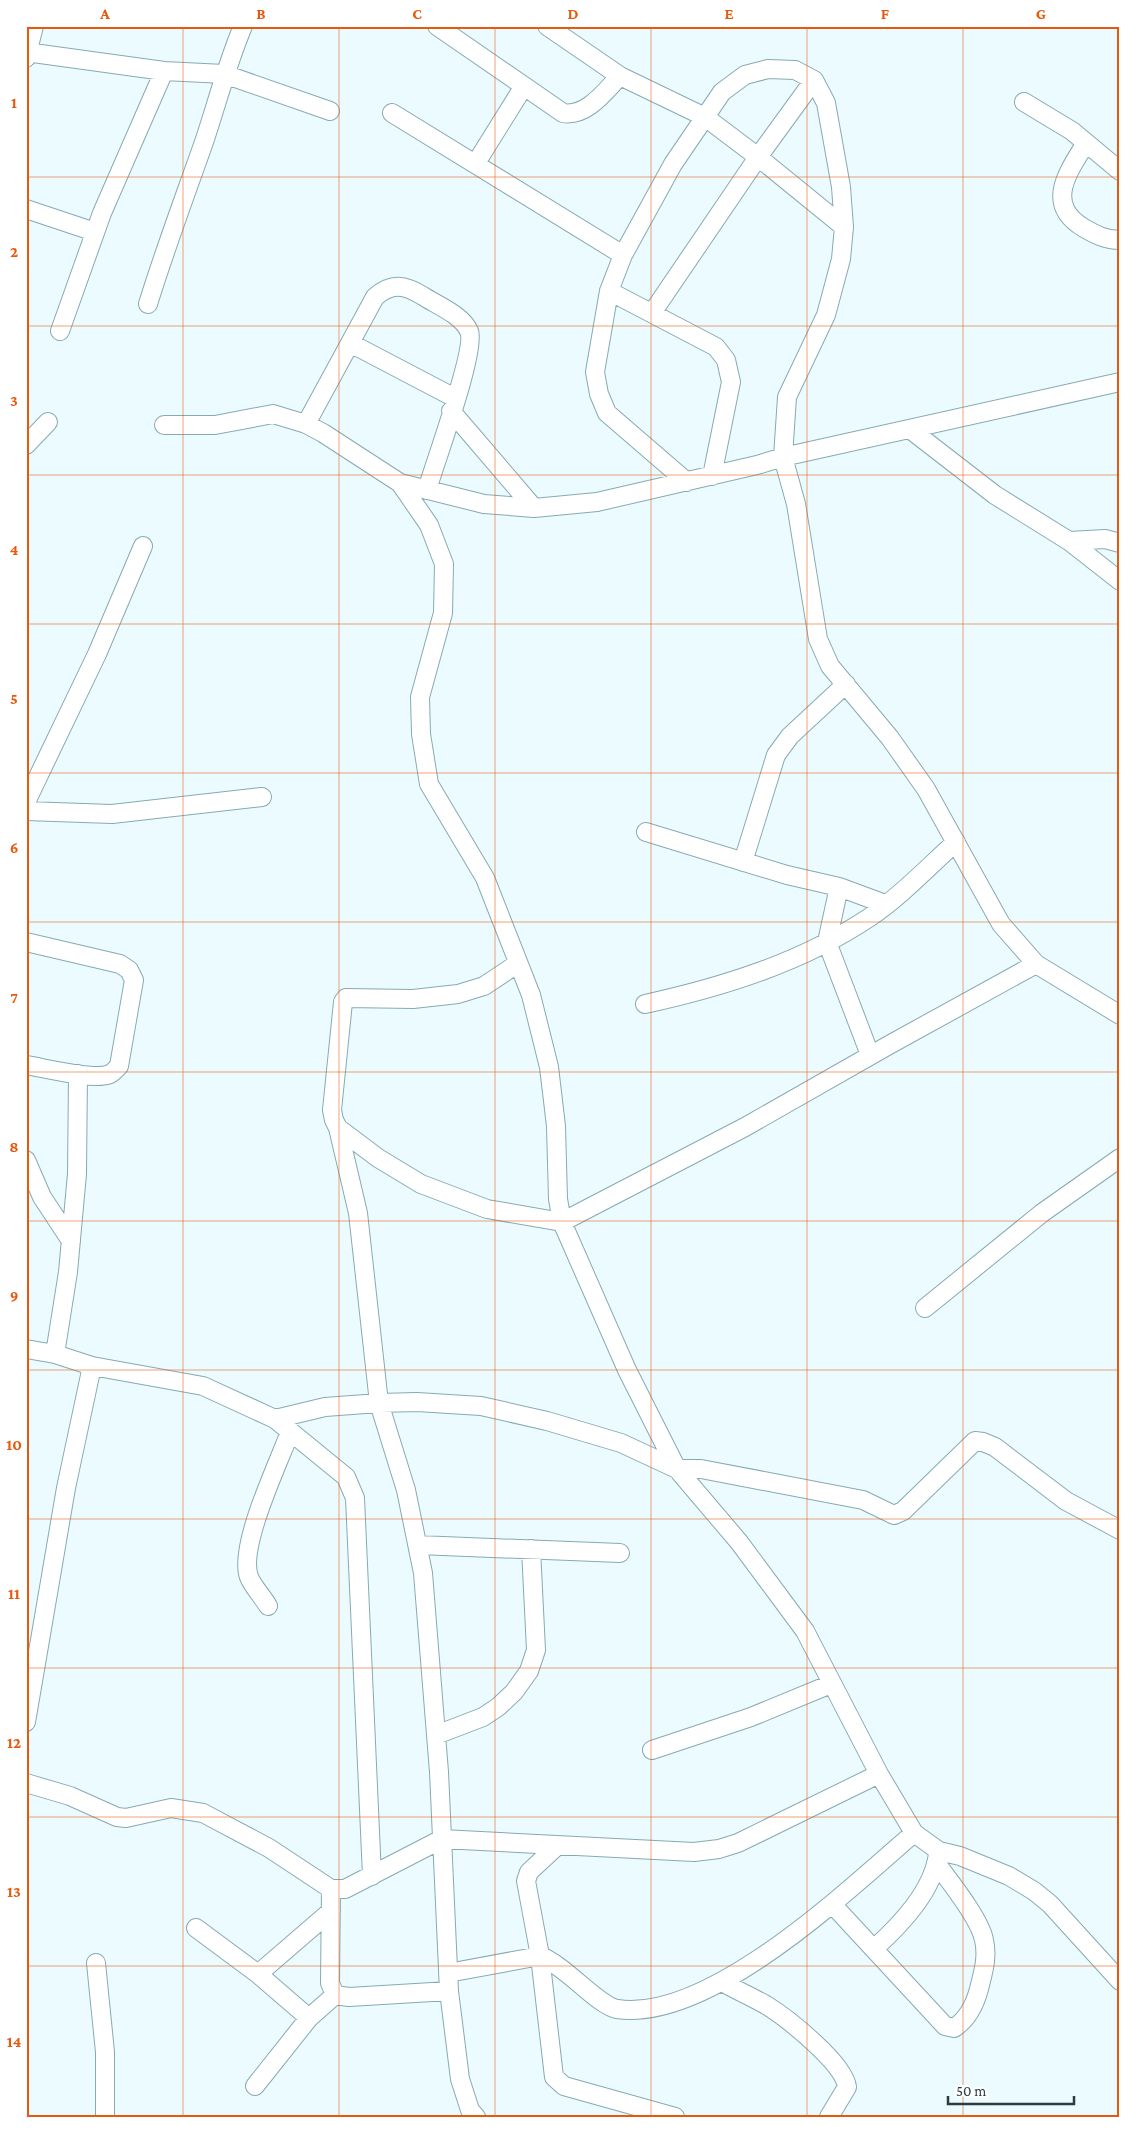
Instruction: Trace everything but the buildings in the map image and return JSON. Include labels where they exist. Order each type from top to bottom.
[{"type":"street","points":[[34,26],[27,54],[164,71],[224,74],[330,111]]},
{"type":"street","points":[[437,26],[563,113],[568,114],[585,109],[620,76]]},
{"type":"street","points":[[547,26],[620,76],[705,117],[758,157],[844,227]]},
{"type":"street","points":[[148,304],[166,245],[204,140],[224,74],[241,27]]},
{"type":"street","points":[[687,482],[607,413],[604,407],[594,372],[609,292],[623,255],[673,164],[722,92],[745,75],[768,68],[795,70],[814,80],[826,103],[841,187],[844,227],[841,259],[826,314],[787,397],[783,457],[796,504],[818,639],[830,666],[890,738],[921,782],[1001,924],[1036,964],[1120,1015]]},
{"type":"street","points":[[60,331],[95,232],[133,139],[164,71]]},
{"type":"street","points":[[652,313],[758,157],[814,80]]},
{"type":"street","points":[[476,163],[524,86]]},
{"type":"street","points":[[1024,102],[1072,131],[1120,171]]},
{"type":"street","points":[[392,112],[623,255]]},
{"type":"street","points":[[1086,143],[1064,179],[1062,198],[1065,211],[1074,222],[1094,234],[1106,239],[1120,240]]},
{"type":"street","points":[[26,209],[95,232]]},
{"type":"street","points":[[306,424],[375,297],[384,290],[398,286],[410,288],[461,320],[469,331],[470,344],[427,490]]},
{"type":"street","points":[[609,292],[716,347],[726,360],[731,382],[712,476]]},
{"type":"street","points":[[350,343],[453,404],[534,508]]},
{"type":"street","points":[[164,425],[215,426],[273,414],[306,424],[400,483],[484,504],[534,508],[597,502],[712,476],[783,457],[1120,382]]},
{"type":"street","points":[[26,446],[48,422]]},
{"type":"street","points":[[911,430],[995,495],[1069,541],[1120,581]]},
{"type":"street","points":[[400,483],[430,525],[444,564],[443,613],[420,697],[421,734],[429,784],[486,878],[517,964],[532,995],[549,1067],[556,1126],[558,1199],[562,1222],[627,1370],[677,1469],[739,1542],[805,1631],[879,1774],[914,1833],[938,1857],[984,1938],[986,1962],[976,2000],[963,2022],[954,2028],[945,2026],[906,1986],[875,1948],[832,1904]]},
{"type":"street","points":[[1069,541],[1105,539],[1120,543]]},
{"type":"street","points":[[26,802],[98,654],[143,546]]},
{"type":"street","points":[[744,862],[776,755],[790,736],[846,684]]},
{"type":"street","points":[[26,811],[112,814],[262,797]]},
{"type":"street","points":[[646,832],[744,862],[839,887],[885,904]]},
{"type":"street","points":[[645,1004],[684,996],[744,978],[827,942],[871,916],[956,842]]},
{"type":"street","points":[[839,887],[827,942],[870,1055]]},
{"type":"street","points":[[26,942],[120,964],[129,970],[134,980],[119,1066],[112,1073],[103,1076],[78,1074],[26,1065]]},
{"type":"street","points":[[476,2117],[470,2110],[460,2079],[449,1991],[436,1735],[423,1573],[406,1490],[379,1403],[358,1213],[332,1110],[343,1002],[346,998],[413,999],[458,994],[484,986],[517,964]]},
{"type":"street","points":[[338,1128],[378,1158],[421,1184],[487,1209],[562,1222],[745,1128],[870,1055],[1036,964]]},
{"type":"street","points":[[55,1354],[71,1241],[77,1174],[78,1074]]},
{"type":"street","points":[[925,1308],[1042,1213],[1120,1158]]},
{"type":"street","points":[[26,1160],[42,1198],[71,1241]]},
{"type":"street","points":[[26,1349],[55,1354],[92,1366],[203,1386],[275,1419],[346,1478],[355,1498],[372,1876]]},
{"type":"street","points":[[26,1722],[66,1488],[92,1366]]},
{"type":"street","points":[[275,1419],[325,1407],[379,1403],[417,1402],[481,1406],[547,1421],[621,1443],[677,1469],[701,1470],[863,1500],[894,1515],[903,1512],[975,1441],[983,1442],[995,1447],[1066,1501],[1120,1530]]},
{"type":"street","points":[[268,1606],[249,1577],[246,1557],[251,1535],[290,1432]]},
{"type":"street","points":[[418,1544],[620,1553]]},
{"type":"street","points":[[436,1735],[483,1717],[498,1708],[514,1692],[529,1672],[536,1650],[531,1549]]},
{"type":"street","points":[[652,1750],[751,1717],[831,1684]]},
{"type":"street","points":[[26,1783],[70,1796],[117,1817],[126,1818],[171,1808],[203,1813],[269,1848],[331,1888],[344,1889],[442,1839],[694,1852],[718,1850],[738,1843],[879,1774]]},
{"type":"street","points":[[448,1973],[540,1956],[552,1960],[615,2008],[661,2008],[722,1982],[800,1931],[914,1833]]},
{"type":"street","points":[[557,1846],[529,1872],[526,1881],[540,1956],[554,2077],[564,2086],[636,2111],[675,2117]]},
{"type":"street","points":[[938,1857],[960,1856],[1010,1876],[1034,1891],[1050,1904],[1120,1981]]},
{"type":"street","points":[[875,1948],[901,1922],[924,1890],[938,1857]]},
{"type":"street","points":[[331,1888],[330,1983],[336,1995]]},
{"type":"street","points":[[258,1974],[331,1912]]},
{"type":"street","points":[[196,1928],[258,1974],[309,2018]]},
{"type":"street","points":[[96,1963],[105,2052],[105,2117]]},
{"type":"street","points":[[722,1982],[766,2005],[810,2038],[842,2074],[847,2087],[829,2117]]},
{"type":"street","points":[[255,2086],[309,2018],[336,1995],[349,1997],[449,1991]]}]
